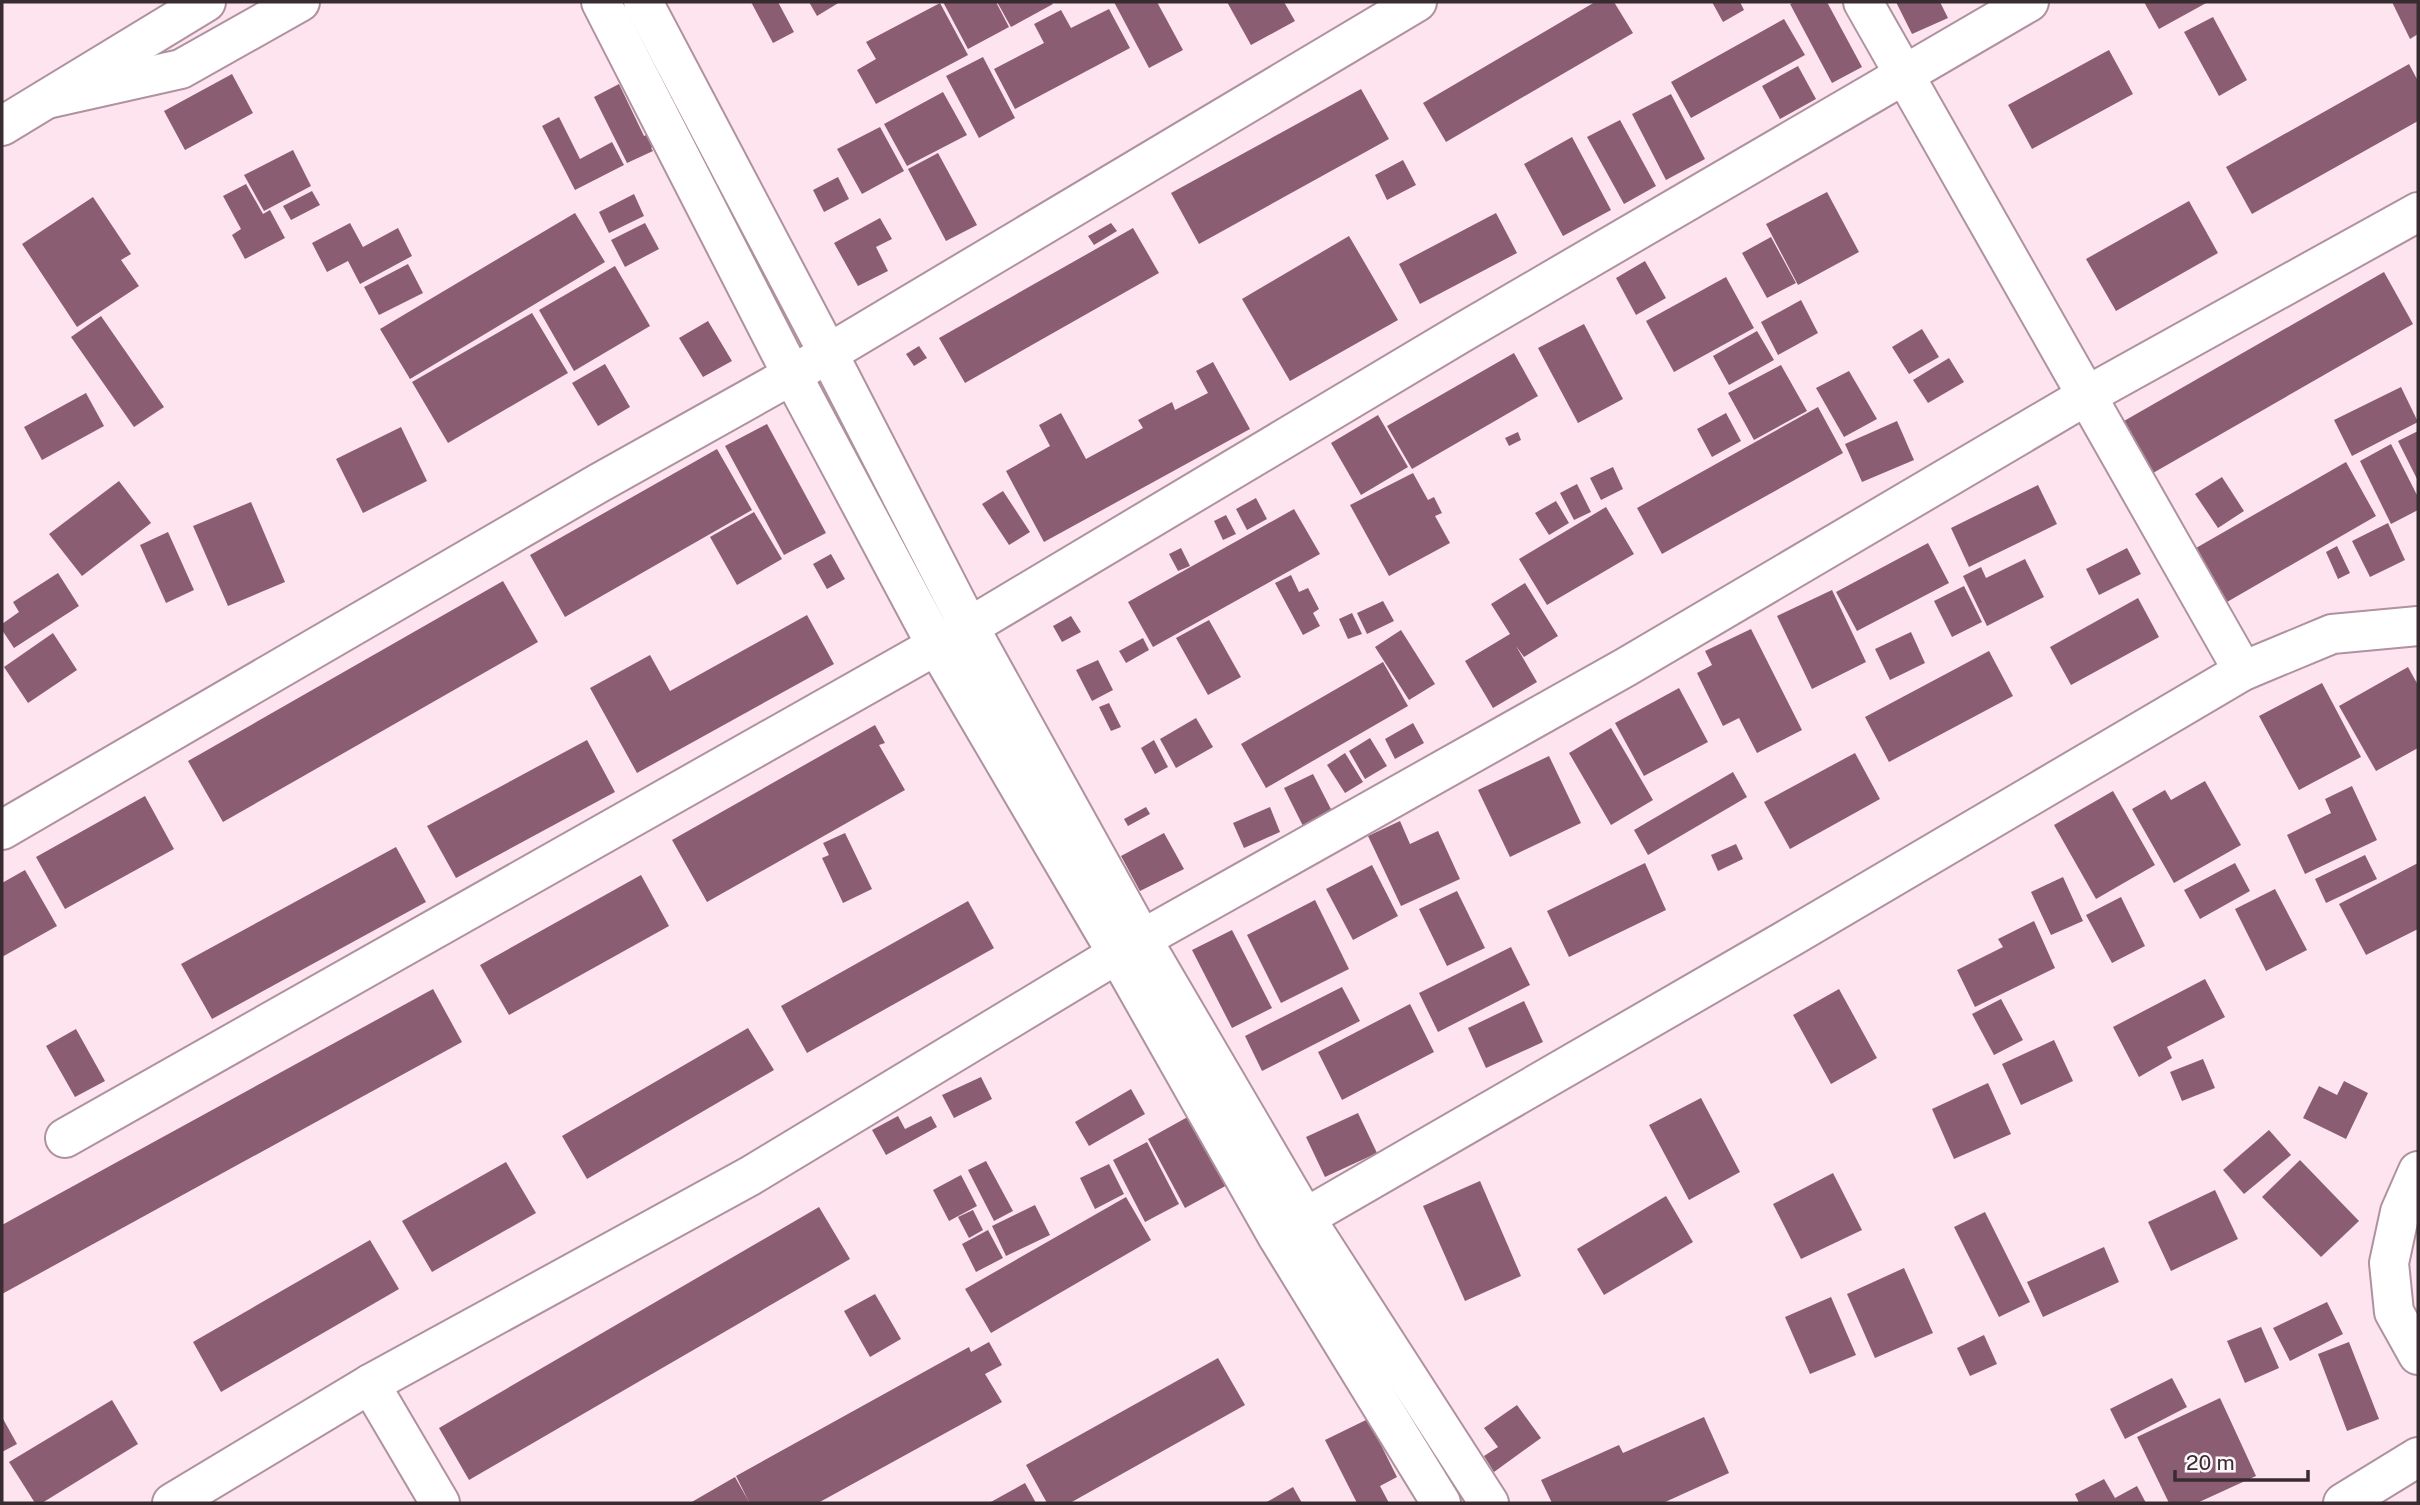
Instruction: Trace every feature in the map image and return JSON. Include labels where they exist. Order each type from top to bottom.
[{"type":"street","points":[[2,126],[206,2]]},
{"type":"street","points":[[47,99],[181,69],[300,2]]},
{"type":"street","points":[[601,2],[792,375],[953,636],[1291,1226],[1441,1503]]},
{"type":"street","points":[[643,2],[828,353],[953,636]]},
{"type":"street","points":[[2,830],[587,490],[792,375],[1418,2]]},
{"type":"street","points":[[1863,2],[2242,671]]},
{"type":"street","points":[[65,1138],[953,636],[1451,339],[2029,2]]},
{"type":"street","points":[[172,1503],[370,1384],[750,1176],[1130,947],[1626,667],[2086,396],[2418,212]]},
{"type":"street","points":[[1291,1226],[2242,671],[2332,634],[2418,626]]},
{"type":"street","points":[[2418,1171],[2400,1212],[2389,1263],[2394,1312],[2418,1355]]},
{"type":"street","points":[[1291,1226],[1489,1503]]},
{"type":"street","points":[[370,1384],[440,1503]]},
{"type":"street","points":[[2343,1503],[2418,1457]]},
{"type":"building","points":[[751,2],[778,2],[794,32],[773,43]]},
{"type":"building","points":[[809,2],[840,2],[817,16]]},
{"type":"building","points":[[943,2],[996,2],[1009,27],[968,49]]},
{"type":"building","points":[[997,2],[1051,2],[1053,4],[1011,27]]},
{"type":"building","points":[[1114,2],[1157,2],[1183,50],[1149,68]]},
{"type":"building","points":[[1227,2],[1284,2],[1295,21],[1251,45]]},
{"type":"building","points":[[1595,2],[1614,2],[1633,33],[1446,142],[1423,103]]},
{"type":"building","points":[[1712,2],[1740,2],[1744,10],[1723,22]]},
{"type":"building","points":[[1827,2],[1862,67],[1832,83],[1790,4]]},
{"type":"building","points":[[1896,2],[1940,2],[1948,18],[1912,34]]},
{"type":"building","points":[[2144,2],[2208,2],[2159,29]]},
{"type":"building","points":[[2392,2],[2418,2],[2418,34],[2410,39]]},
{"type":"building","points":[[940,3],[968,55],[876,104],[857,70],[876,59],[866,42]]},
{"type":"building","points":[[1109,9],[1130,48],[1015,109],[994,69],[1044,43],[1034,24],[1061,10],[1071,28]]},
{"type":"building","points":[[2213,17],[2247,80],[2219,96],[2184,32]]},
{"type":"building","points":[[1784,19],[1805,55],[1691,118],[1671,82]]},
{"type":"building","points":[[2109,50],[2133,94],[2032,149],[2008,105]]},
{"type":"building","points":[[983,57],[1015,118],[979,138],[946,76]]},
{"type":"building","points":[[2409,64],[2418,81],[2418,121],[2252,214],[2226,167]]},
{"type":"building","points":[[1798,66],[1816,99],[1780,119],[1762,86]]},
{"type":"building","points":[[232,74],[253,113],[185,150],[164,111]]},
{"type":"building","points":[[619,84],[644,136],[655,131],[660,143],[651,148],[653,151],[627,163],[594,97]]},
{"type":"building","points":[[1361,89],[1389,139],[1199,244],[1171,193]]},
{"type":"building","points":[[943,92],[967,135],[907,166],[884,124]]},
{"type":"building","points":[[1671,94],[1705,159],[1666,180],[1632,114]]},
{"type":"building","points":[[559,117],[580,159],[612,142],[624,165],[575,190],[542,126]]},
{"type":"building","points":[[1620,120],[1656,186],[1624,204],[1587,137]]},
{"type":"building","points":[[880,127],[904,171],[862,194],[837,149]]},
{"type":"building","points":[[1572,137],[1611,210],[1563,236],[1524,164]]},
{"type":"building","points":[[293,150],[311,186],[264,211],[244,175]]},
{"type":"building","points":[[938,153],[977,225],[946,241],[908,169]]},
{"type":"building","points":[[1403,160],[1416,185],[1387,200],[1375,175]]},
{"type":"building","points":[[838,177],[849,199],[824,212],[813,190]]},
{"type":"building","points":[[246,184],[263,214],[270,210],[285,238],[245,259],[232,235],[241,229],[223,196]]},
{"type":"building","points":[[312,191],[320,205],[291,220],[283,206]]},
{"type":"building","points":[[1827,192],[1859,252],[1798,285],[1766,224]]},
{"type":"building","points":[[634,194],[644,216],[609,233],[599,212]]},
{"type":"building","points":[[93,197],[131,254],[121,260],[139,286],[77,327],[22,244]]},
{"type":"building","points":[[2189,201],[2218,253],[2116,311],[2086,259]]},
{"type":"building","points":[[575,213],[605,262],[410,379],[380,329]]},
{"type":"building","points":[[1496,213],[1517,253],[1420,304],[1399,264]]},
{"type":"building","points":[[880,218],[892,239],[876,247],[888,271],[858,286],[834,243]]},
{"type":"building","points":[[350,223],[363,247],[398,228],[412,256],[360,284],[348,261],[327,272],[312,243]]},
{"type":"building","points":[[645,223],[659,249],[625,267],[611,240]]},
{"type":"building","points":[[1111,223],[1117,231],[1094,245],[1088,236]]},
{"type":"building","points":[[1133,228],[1159,273],[965,383],[939,338]]},
{"type":"building","points":[[1349,236],[1398,320],[1290,381],[1242,299]]},
{"type":"building","points":[[1771,237],[1796,283],[1767,298],[1742,253]]},
{"type":"building","points":[[1645,261],[1666,298],[1636,315],[1616,278]]},
{"type":"building","points":[[408,264],[423,293],[379,315],[364,287]]},
{"type":"building","points":[[615,266],[650,326],[574,371],[539,310]]},
{"type":"building","points":[[2384,272],[2413,324],[2153,473],[2124,421]]},
{"type":"building","points":[[1726,277],[1754,328],[1674,372],[1646,321]]},
{"type":"building","points":[[1801,300],[1818,333],[1778,355],[1761,322]]},
{"type":"building","points":[[532,313],[568,373],[448,443],[412,382]]},
{"type":"building","points":[[101,316],[164,407],[134,427],[71,337]]},
{"type":"building","points":[[708,321],[732,361],[703,377],[679,338]]},
{"type":"building","points":[[1584,324],[1623,399],[1578,423],[1538,348]]},
{"type":"building","points":[[1922,329],[1939,357],[1909,374],[1892,347]]},
{"type":"building","points":[[1757,331],[1774,360],[1729,385],[1713,356]]},
{"type":"building","points":[[919,346],[927,358],[914,366],[906,354]]},
{"type":"building","points":[[1514,353],[1538,396],[1412,469],[1387,426]]},
{"type":"building","points":[[1949,358],[1964,382],[1928,403],[1913,380]]},
{"type":"building","points":[[1213,362],[1250,429],[1044,542],[1006,471],[1050,446],[1039,425],[1061,413],[1086,459],[1143,428],[1138,420],[1172,402],[1175,410],[1208,393],[1196,371]]},
{"type":"building","points":[[605,364],[630,407],[598,426],[572,383]]},
{"type":"building","points":[[1781,365],[1807,411],[1754,440],[1728,393]]},
{"type":"building","points":[[1849,371],[1877,419],[1844,437],[1816,388]]},
{"type":"building","points":[[2401,387],[2418,422],[2352,456],[2334,420]]},
{"type":"building","points":[[86,393],[104,426],[42,460],[24,427]]},
{"type":"building","points":[[1818,407],[1843,453],[1662,554],[1637,508]]},
{"type":"building","points":[[1726,413],[1741,441],[1712,457],[1697,429]]},
{"type":"building","points":[[1378,415],[1408,467],[1361,495],[1331,443]]},
{"type":"building","points":[[1897,421],[1914,460],[1862,482],[1845,444]]},
{"type":"building","points":[[767,424],[826,533],[784,555],[725,446]]},
{"type":"building","points":[[401,427],[427,481],[363,513],[336,459]]},
{"type":"building","points":[[2418,431],[2418,481],[2398,441]]},
{"type":"building","points":[[1518,432],[1521,440],[1509,446],[1505,438]]},
{"type":"building","points":[[2391,444],[2418,497],[2418,510],[2391,524],[2360,461]]},
{"type":"building","points":[[717,449],[752,510],[565,617],[530,555]]},
{"type":"building","points":[[2346,462],[2376,516],[2227,602],[2196,548]]},
{"type":"building","points":[[1613,467],[1623,489],[1601,500],[1590,478]]},
{"type":"building","points":[[1413,473],[1428,500],[1434,497],[1442,513],[1435,516],[1450,543],[1389,576],[1350,505]]},
{"type":"building","points":[[2222,477],[2244,511],[2218,528],[2195,494]]},
{"type":"building","points":[[119,481],[151,523],[82,576],[49,534]]},
{"type":"building","points":[[1577,484],[1591,512],[1574,520],[1560,493]]},
{"type":"building","points":[[2038,485],[2057,524],[1969,567],[1951,528]]},
{"type":"building","points":[[1003,491],[1030,532],[1009,545],[982,504]]},
{"type":"building","points":[[1256,498],[1267,519],[1247,530],[1236,509]]},
{"type":"building","points":[[1556,501],[1569,523],[1549,535],[1535,513]]},
{"type":"building","points":[[251,502],[285,582],[228,606],[193,526]]},
{"type":"building","points":[[1606,507],[1634,554],[1547,605],[1519,559]]},
{"type":"building","points":[[1294,509],[1320,554],[1153,647],[1128,602]]},
{"type":"building","points":[[754,512],[782,559],[737,585],[710,537]]},
{"type":"building","points":[[1226,515],[1236,534],[1223,540],[1214,521]]},
{"type":"building","points":[[2388,523],[2405,560],[2370,577],[2352,541]]},
{"type":"building","points":[[168,532],[194,590],[166,603],[140,545]]},
{"type":"building","points":[[1928,543],[1949,583],[1857,631],[1836,592]]},
{"type":"building","points":[[2337,546],[2350,573],[2338,579],[2326,552]]},
{"type":"building","points":[[1181,548],[1190,566],[1178,571],[1169,554]]},
{"type":"building","points":[[2127,548],[2141,574],[2099,595],[2086,569]]},
{"type":"building","points":[[831,554],[845,579],[827,589],[813,564]]},
{"type":"building","points":[[2025,559],[2044,597],[1987,626],[1963,576],[1981,567],[1986,578]]},
{"type":"building","points":[[58,573],[79,606],[14,648],[2,630],[2,624],[19,612],[13,602]]},
{"type":"building","points":[[1291,575],[1299,592],[1308,588],[1319,609],[1313,613],[1320,626],[1303,635],[1275,583]]},
{"type":"building","points":[[503,581],[538,642],[223,822],[188,761]]},
{"type":"building","points":[[1525,583],[1558,636],[1524,657],[1516,646],[1537,682],[1493,708],[1465,661],[1510,634],[1491,604]]},
{"type":"building","points":[[1964,586],[1982,622],[1952,637],[1934,601]]},
{"type":"building","points":[[1832,590],[1866,662],[1812,689],[1777,616]]},
{"type":"building","points":[[2138,598],[2159,637],[2071,685],[2050,647]]},
{"type":"building","points":[[1383,601],[1394,621],[1367,634],[1357,613]]},
{"type":"building","points":[[1352,613],[1362,634],[1348,639],[1339,619]]},
{"type":"building","points":[[807,615],[834,664],[637,773],[590,688],[650,655],[670,691]]},
{"type":"building","points":[[1071,616],[1081,632],[1062,642],[1053,626]]},
{"type":"building","points":[[1209,620],[1241,677],[1208,695],[1176,638]]},
{"type":"building","points":[[1751,629],[1802,730],[1757,753],[1739,718],[1723,726],[1697,673],[1712,665],[1705,651]]},
{"type":"building","points":[[1401,630],[1435,684],[1409,700],[1375,647]]},
{"type":"building","points":[[1911,632],[1925,663],[1890,680],[1875,649]]},
{"type":"building","points":[[53,633],[77,670],[28,703],[4,667]]},
{"type":"building","points":[[1143,638],[1149,650],[1126,663],[1119,651]]},
{"type":"building","points":[[1989,651],[2013,696],[1889,762],[1865,717]]},
{"type":"building","points":[[1098,660],[1113,690],[1092,701],[1076,670]]},
{"type":"building","points":[[1383,662],[1408,706],[1266,788],[1241,744]]},
{"type":"building","points":[[2408,667],[2418,685],[2418,748],[2376,771],[2339,706]]},
{"type":"building","points":[[2322,683],[2361,757],[2299,790],[2259,716]]},
{"type":"building","points":[[1679,688],[1708,742],[1644,776],[1615,723]]},
{"type":"building","points":[[1109,703],[1121,727],[1111,731],[1099,707]]},
{"type":"building","points":[[1196,718],[1213,747],[1176,768],[1160,739]]},
{"type":"building","points":[[1413,723],[1424,743],[1395,759],[1385,739]]},
{"type":"building","points":[[875,725],[885,743],[879,745],[905,790],[707,902],[672,840]]},
{"type":"building","points":[[1611,728],[1653,800],[1611,825],[1569,753]]},
{"type":"building","points":[[1370,738],[1387,766],[1365,779],[1349,751]]},
{"type":"building","points":[[587,740],[615,792],[456,878],[427,826]]},
{"type":"building","points":[[1154,740],[1168,767],[1155,774],[1141,748]]},
{"type":"building","points":[[1345,753],[1363,782],[1345,793],[1327,765]]},
{"type":"building","points":[[1855,753],[1880,799],[1790,849],[1764,802]]},
{"type":"building","points":[[1549,756],[1581,823],[1510,857],[1478,790]]},
{"type":"building","points":[[1733,772],[1747,797],[1648,855],[1634,830]]},
{"type":"building","points":[[1313,774],[1334,815],[1305,830],[1284,788]]},
{"type":"building","points":[[2205,781],[2241,845],[2174,883],[2132,809],[2165,790],[2171,800]]},
{"type":"building","points":[[2352,786],[2377,840],[2305,874],[2287,835],[2331,813],[2325,799]]},
{"type":"building","points":[[2113,791],[2155,865],[2096,899],[2054,825]]},
{"type":"building","points":[[145,796],[174,849],[65,909],[36,857]]},
{"type":"building","points":[[1146,807],[1150,814],[1128,826],[1124,819]]},
{"type":"building","points":[[1270,807],[1280,832],[1244,848],[1233,823]]},
{"type":"building","points":[[1400,821],[1410,844],[1438,831],[1460,879],[1401,906],[1368,836]]},
{"type":"building","points":[[845,833],[872,889],[843,903],[822,858],[829,855],[823,843]]},
{"type":"building","points":[[1164,833],[1184,869],[1140,891],[1121,856]]},
{"type":"building","points":[[1736,844],[1743,859],[1718,871],[1711,855]]},
{"type":"building","points":[[396,847],[426,902],[212,1019],[181,964]]},
{"type":"building","points":[[2365,855],[2377,879],[2326,903],[2315,879]]},
{"type":"building","points":[[1645,863],[1666,910],[1569,957],[1547,911]]},
{"type":"building","points":[[2235,863],[2250,891],[2200,919],[2184,890]]},
{"type":"building","points":[[2418,863],[2418,929],[2366,955],[2339,904]]},
{"type":"building","points":[[1372,865],[1398,916],[1353,940],[1326,889]]},
{"type":"building","points":[[25,870],[57,926],[2,957],[2,883]]},
{"type":"building","points":[[641,875],[669,926],[509,1015],[480,965]]},
{"type":"building","points":[[2063,877],[2083,921],[2051,935],[2031,892]]},
{"type":"building","points":[[2275,889],[2307,950],[2266,971],[2235,909]]},
{"type":"building","points":[[1457,891],[1485,948],[1447,966],[1419,909]]},
{"type":"building","points":[[2121,897],[2145,946],[2112,963],[2086,915]]},
{"type":"building","points":[[1315,900],[1349,969],[1281,1003],[1247,935]]},
{"type":"building","points":[[968,901],[994,948],[807,1053],[781,1006]]},
{"type":"building","points":[[2034,921],[2055,968],[1975,1007],[1957,970],[2003,947],[1998,939]]},
{"type":"building","points":[[1232,930],[1272,1008],[1232,1028],[1192,950]]},
{"type":"building","points":[[1511,947],[1530,985],[1438,1032],[1419,993]]},
{"type":"building","points":[[2205,979],[2225,1017],[2167,1047],[2172,1058],[2139,1077],[2113,1027]]},
{"type":"building","points":[[1342,987],[1360,1021],[1262,1071],[1245,1036]]},
{"type":"building","points":[[433,989],[462,1042],[2,1294],[2,1225]]},
{"type":"building","points":[[1839,989],[1877,1058],[1831,1084],[1793,1015]]},
{"type":"building","points":[[2001,999],[2023,1040],[1994,1055],[1972,1014]]},
{"type":"building","points":[[1524,1001],[1543,1042],[1486,1068],[1468,1028]]},
{"type":"building","points":[[1410,1004],[1434,1052],[1342,1100],[1318,1052]]},
{"type":"building","points":[[748,1028],[774,1070],[587,1179],[562,1136]]},
{"type":"building","points":[[76,1029],[105,1081],[75,1097],[46,1046]]},
{"type":"building","points":[[2054,1040],[2073,1081],[2021,1105],[2002,1064]]},
{"type":"building","points":[[2203,1059],[2215,1088],[2182,1101],[2170,1072]]},
{"type":"building","points":[[981,1077],[992,1099],[954,1118],[942,1095]]},
{"type":"building","points":[[2344,1081],[2368,1093],[2346,1139],[2303,1118],[2319,1086],[2337,1095]]},
{"type":"building","points":[[1988,1083],[2011,1134],[1954,1159],[1932,1109]]},
{"type":"building","points":[[1131,1089],[1145,1114],[1089,1146],[1075,1122]]},
{"type":"building","points":[[1701,1098],[1740,1172],[1689,1200],[1649,1125]]},
{"type":"building","points":[[1358,1113],[1377,1153],[1325,1177],[1306,1137]]},
{"type":"building","points":[[1193,1114],[1229,1184],[1185,1208],[1148,1139]]},
{"type":"building","points":[[898,1116],[905,1129],[931,1116],[937,1127],[886,1155],[872,1130]]},
{"type":"building","points":[[2269,1130],[2291,1155],[2244,1194],[2223,1170]]},
{"type":"building","points":[[1147,1142],[1179,1204],[1145,1222],[1113,1160]]},
{"type":"building","points":[[2300,1160],[2359,1221],[2321,1257],[2262,1197]]},
{"type":"building","points":[[986,1161],[1013,1211],[994,1221],[968,1170]]},
{"type":"building","points":[[506,1162],[536,1213],[432,1272],[402,1221]]},
{"type":"building","points":[[1109,1164],[1124,1194],[1095,1209],[1080,1178]]},
{"type":"building","points":[[1833,1173],[1862,1230],[1801,1259],[1773,1204]]},
{"type":"building","points":[[961,1175],[977,1206],[949,1221],[933,1190]]},
{"type":"building","points":[[1480,1181],[1521,1276],[1465,1301],[1423,1206]]},
{"type":"building","points":[[2215,1190],[2238,1239],[2171,1271],[2148,1222]]},
{"type":"building","points":[[1666,1196],[1693,1242],[1604,1295],[1577,1249]]},
{"type":"building","points":[[1126,1197],[1151,1240],[991,1333],[965,1289]]},
{"type":"building","points":[[1035,1205],[1050,1235],[1006,1256],[992,1226]]},
{"type":"building","points":[[819,1207],[850,1259],[469,1480],[439,1428]]},
{"type":"building","points":[[973,1210],[983,1230],[969,1238],[958,1217]]},
{"type":"building","points":[[1985,1212],[2030,1302],[1999,1317],[1954,1227]]},
{"type":"building","points":[[988,1230],[1003,1258],[976,1272],[962,1244]]},
{"type":"building","points":[[370,1240],[399,1289],[221,1392],[193,1342]]},
{"type":"building","points":[[2104,1247],[2119,1282],[2043,1317],[2027,1282]]},
{"type":"building","points":[[1904,1268],[1933,1333],[1875,1358],[1847,1294]]},
{"type":"building","points":[[875,1294],[901,1339],[870,1357],[844,1311]]},
{"type":"building","points":[[1831,1297],[1856,1355],[1810,1374],[1785,1317]]},
{"type":"building","points":[[2327,1302],[2343,1334],[2290,1361],[2273,1328]]},
{"type":"building","points":[[2261,1327],[2279,1368],[2245,1383],[2227,1341]]},
{"type":"building","points":[[1984,1335],[1997,1364],[1970,1376],[1957,1348]]},
{"type":"building","points":[[989,1342],[1002,1365],[985,1374],[1002,1402],[818,1503],[690,1503],[735,1477],[749,1502],[736,1476],[969,1347],[971,1352]]},
{"type":"building","points":[[2349,1342],[2379,1419],[2347,1431],[2318,1354]]},
{"type":"building","points":[[1218,1358],[1245,1405],[1070,1503],[1047,1503],[1026,1465]]},
{"type":"building","points":[[2172,1378],[2187,1407],[2125,1439],[2110,1409]]},
{"type":"building","points":[[2220,1398],[2256,1476],[2197,1503],[2169,1503],[2137,1437]]},
{"type":"building","points":[[112,1400],[138,1444],[42,1503],[35,1503],[9,1462]]},
{"type":"building","points":[[1517,1405],[1541,1438],[1494,1472],[1484,1456],[1498,1447],[1484,1428]]},
{"type":"building","points":[[2,1417],[17,1444],[2,1452]]},
{"type":"building","points":[[1704,1417],[1729,1473],[1663,1503],[1552,1503],[1541,1480],[1619,1445],[1623,1453]]},
{"type":"building","points":[[1368,1419],[1397,1477],[1380,1486],[1389,1503],[1357,1503],[1325,1440]]},
{"type":"building","points":[[2104,1479],[2115,1498],[2137,1486],[2146,1503],[2079,1503],[2075,1494]]},
{"type":"building","points":[[1025,1483],[1036,1503],[989,1503]]},
{"type":"building","points":[[1293,1487],[1302,1503],[1265,1503]]}]
